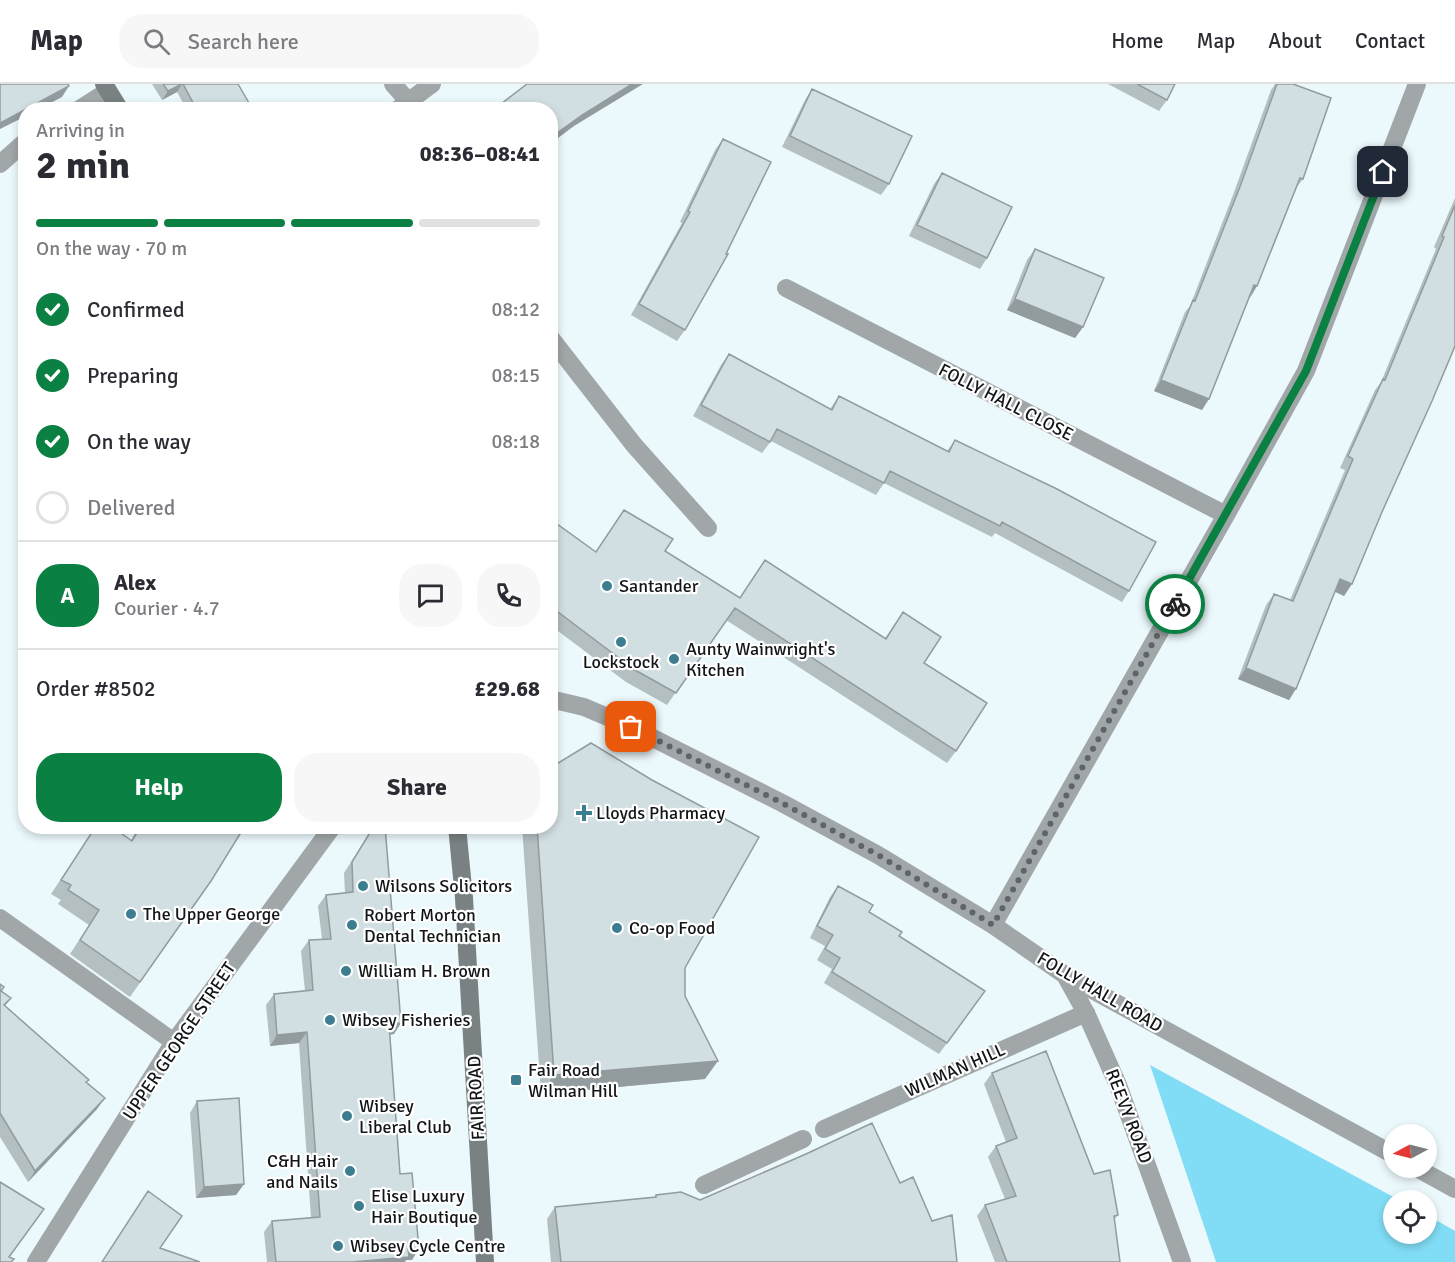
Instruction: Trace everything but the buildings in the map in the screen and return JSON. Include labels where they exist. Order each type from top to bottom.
[{"type":"main road","points":[[106,87],[115,102]]},
{"type":"main road","name":"FAIR ROAD","points":[[458,834],[464,898],[485,1262]]},
{"type":"street","points":[[393,84],[402,102]]},
{"type":"street","points":[[407,102],[432,84]]},
{"type":"street","points":[[993,925],[1306,371],[1417,84]]},
{"type":"street","points":[[88,102],[106,87]]},
{"type":"street","points":[[0,164],[18,148]]},
{"type":"street","name":"FOLLY HALL CLOSE","points":[[786,288],[1226,515]]},
{"type":"street","points":[[558,347],[634,445],[708,528]]},
{"type":"street","name":"FOLLY HALL ROAD","points":[[558,701],[584,707],[631,727],[782,803],[878,855],[993,925],[1065,975],[1383,1149]]},
{"type":"street","name":"UPPER GEORGE STREET","points":[[36,1262],[174,1042],[327,834]]},
{"type":"street","points":[[0,918],[174,1042]]},
{"type":"street","name":"REEVY ROAD","points":[[1065,975],[1086,1012],[1118,1085],[1182,1262]]},
{"type":"street","name":"WILMAN HILL","points":[[824,1129],[1086,1012]]},
{"type":"street","points":[[704,1185],[803,1139]]},
{"type":"street","points":[[1435,1178],[1455,1189]]},
{"type":"shaded area","points":[[1150,1065],[1383,1191],[1383,1244],[1437,1244],[1437,1221],[1455,1231],[1455,1262],[1216,1262]]},
{"type":"way so far","points":[[631,727],[782,803],[878,855],[993,925],[1175,604]]},
{"type":"place","name":"Santander","points":[[607,586]]},
{"type":"place","name":"Lockstock","points":[[621,642]]},
{"type":"place","name":"Aunty Wainwright's Kitchen","points":[[674,659]]},
{"type":"place","name":"Lloyds Pharmacy","points":[[584,813]]},
{"type":"place","name":"Wilsons Solicitors","points":[[363,886]]},
{"type":"place","name":"The Upper George","points":[[131,914]]},
{"type":"place","name":"Robert Morton Dental Technician","points":[[352,925]]},
{"type":"place","name":"Co-op Food","points":[[617,928]]},
{"type":"place","name":"William H. Brown","points":[[346,971]]},
{"type":"place","name":"Wibsey Fisheries","points":[[330,1020]]},
{"type":"place","name":"Fair Road Wilman Hill","points":[[516,1080]]},
{"type":"place","name":"Wibsey Liberal Club","points":[[347,1116]]},
{"type":"place","name":"C&H Hair and Nails","points":[[350,1171]]},
{"type":"place","name":"Elise Luxury Hair Boutique","points":[[359,1206]]},
{"type":"place","name":"Wibsey Cycle Centre","points":[[338,1246]]},
{"type":"route","points":[[1175,604],[1306,371],[1383,172]]}]
